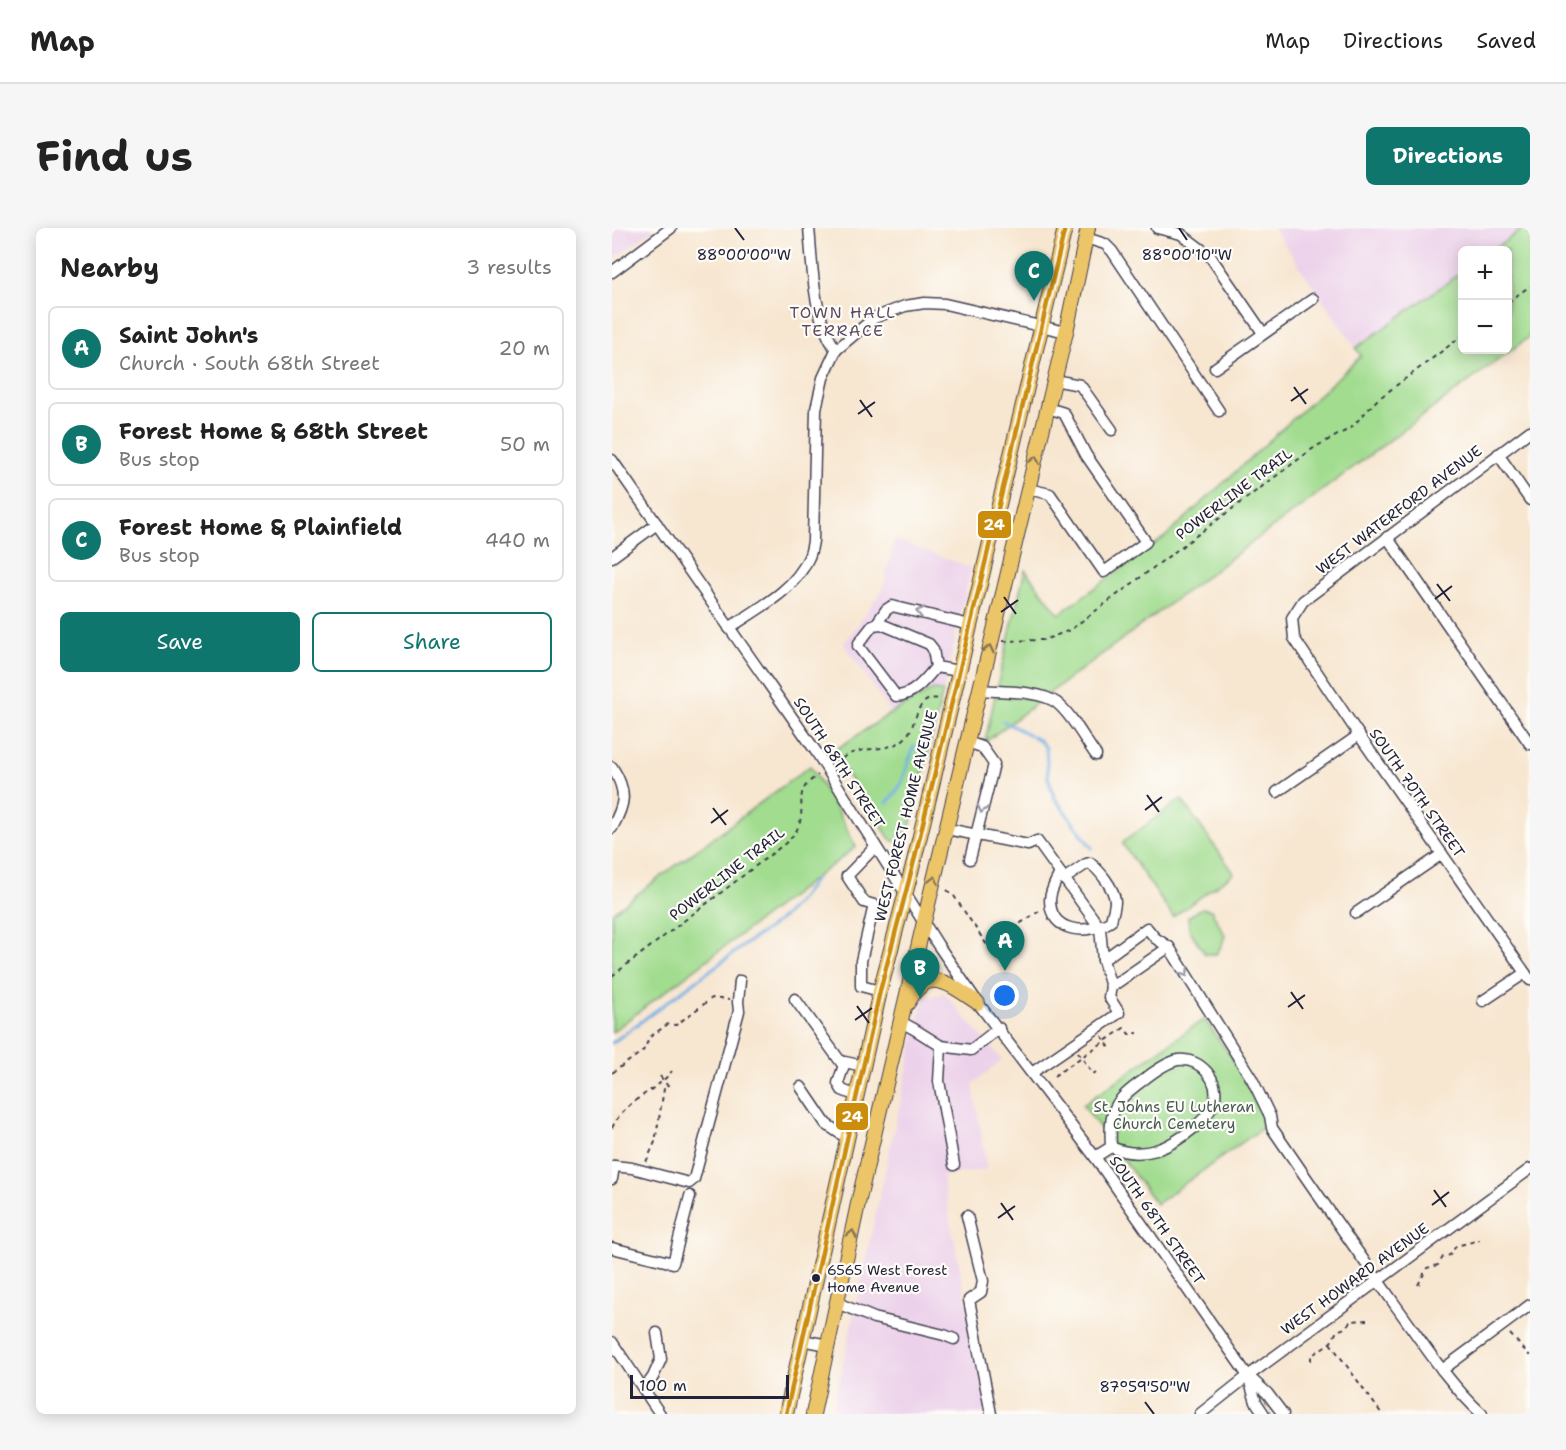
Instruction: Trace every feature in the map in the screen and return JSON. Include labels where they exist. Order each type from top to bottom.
[{"type":"main road","name":"WEST FOREST HOME AVENUE","points":[[786,1414],[880,991],[1065,228]]},
{"type":"main road","points":[[813,1414],[923,924],[1048,408],[1087,233]]},
{"type":"main road","points":[[902,1019],[913,994],[929,981],[946,982],[978,1003]]},
{"type":"street","points":[[612,272],[670,228]]},
{"type":"street","points":[[809,228],[819,314],[827,337],[836,350]]},
{"type":"street","points":[[1157,228],[1181,234],[1210,256],[1263,333]]},
{"type":"street","points":[[1087,233],[1105,243],[1112,251],[1220,411]]},
{"type":"street","points":[[1215,368],[1313,299]]},
{"type":"street","points":[[729,628],[780,593],[796,579],[808,559],[813,541],[816,410],[823,378],[836,350],[874,318],[905,306],[925,303],[945,304],[1066,332]]},
{"type":"street","points":[[1054,380],[1080,385],[1112,430]]},
{"type":"street","points":[[1028,489],[1050,494],[1104,572],[1146,542],[1086,455],[1065,413],[1048,408]]},
{"type":"street","name":"WEST WATERFORD AVENUE","points":[[1292,618],[1303,601],[1530,430]]},
{"type":"street","points":[[1498,454],[1530,500]]},
{"type":"street","name":"SOUTH 68TH STREET","points":[[612,459],[827,769],[923,924],[978,1003],[1033,1072],[1095,1157],[1248,1376],[1267,1393],[1283,1414]]},
{"type":"street","points":[[612,557],[657,524]]},
{"type":"street","points":[[1387,537],[1530,744]]},
{"type":"street","points":[[877,623],[930,644],[933,649],[936,667],[923,683],[911,692],[896,696],[858,646],[886,610],[892,606],[970,625]]},
{"type":"street","name":"SOUTH 70TH STREET","points":[[1292,618],[1294,638],[1527,976]]},
{"type":"street","points":[[936,667],[959,671]]},
{"type":"street","points":[[980,690],[1036,695],[1056,703],[1096,755]]},
{"type":"street","points":[[1277,792],[1359,735]]},
{"type":"street","points":[[967,742],[982,747],[994,764],[970,859]]},
{"type":"street","points":[[612,767],[619,777],[624,803],[612,828]]},
{"type":"street","points":[[947,829],[1028,845],[1037,841],[1100,928],[1103,960],[1111,987],[1109,997],[1119,1013],[1033,1072]]},
{"type":"street","points":[[875,847],[847,876],[864,902],[874,905],[861,961],[861,986],[880,991]]},
{"type":"street","points":[[1356,913],[1442,854]]},
{"type":"street","points":[[1090,863],[1097,869],[1113,893],[1115,902],[1112,921],[1100,928],[1081,930],[1069,928],[1056,917],[1051,907],[1050,897],[1062,876],[1090,863]]},
{"type":"street","points":[[1103,960],[1147,928],[1155,938],[1169,947],[1252,1079],[1270,1116],[1272,1128],[1377,1282],[1442,1370],[1467,1401],[1482,1414]]},
{"type":"street","points":[[1111,987],[1169,947]]},
{"type":"street","points":[[1483,1001],[1527,976]]},
{"type":"street","points":[[612,1179],[613,1165],[689,1183],[694,1179],[739,1011],[740,981]]},
{"type":"street","points":[[795,999],[843,1065]]},
{"type":"street","points":[[902,1019],[941,1047],[971,1050],[999,1028]]},
{"type":"street","points":[[941,1047],[939,1082],[954,1165]]},
{"type":"street","points":[[1178,1060],[1195,1063],[1209,1073],[1216,1093],[1215,1101],[1202,1121],[1185,1135],[1159,1151],[1149,1153],[1122,1151],[1111,1147],[1110,1132],[1115,1106],[1131,1089],[1156,1071],[1178,1060]]},
{"type":"street","points":[[856,1096],[838,1086],[843,1065],[847,1062],[863,1066]]},
{"type":"street","points":[[801,1087],[826,1124],[847,1138]]},
{"type":"street","points":[[1095,1157],[1111,1147]]},
{"type":"street","name":"WEST HOWARD AVENUE","points":[[1200,1414],[1248,1376],[1530,1169]]},
{"type":"street","points":[[612,1248],[674,1263],[690,1196]]},
{"type":"street","points":[[968,1216],[983,1281],[981,1292],[969,1300],[991,1414]]},
{"type":"street","points":[[837,1303],[873,1318],[954,1339]]},
{"type":"street","points":[[1442,1370],[1530,1305]]},
{"type":"street","points":[[644,1389],[653,1377],[661,1359],[657,1333]]},
{"type":"street","points":[[802,1340],[828,1345]]},
{"type":"street","points":[[612,1342],[660,1414]]},
{"type":"street","name":"SOUTH 68TH STREET","points":[[1248,1376],[1256,1402],[1264,1414]]},
{"type":"path","points":[[1511,300],[1530,286]]},
{"type":"path","name":"POWERLINE TRAIL","points":[[1005,641],[1044,640],[1070,630],[1315,447],[1351,429],[1377,400],[1458,339]]},
{"type":"path","name":"POWERLINE TRAIL","points":[[612,976],[787,842],[800,823],[801,793],[812,779],[853,752],[887,747],[904,739],[910,731],[921,704],[930,698],[937,698]]},
{"type":"path","points":[[947,891],[954,896],[987,945],[1036,911],[1044,909]]},
{"type":"path","points":[[612,1073],[643,1051],[650,1037],[668,1024],[676,1025],[712,998],[738,1002]]},
{"type":"path","points":[[1096,1028],[1112,1051]]},
{"type":"path","points":[[1054,1076],[1124,1028],[1129,1034],[1138,1033]]},
{"type":"path","points":[[1072,1044],[1093,1074],[1096,1072]]},
{"type":"path","points":[[612,1128],[627,1107],[664,1081],[672,1071]]},
{"type":"path","points":[[660,1076],[667,1085],[672,1086]]},
{"type":"path","points":[[639,1170],[651,1153],[655,1142],[664,1089],[667,1085]]},
{"type":"path","points":[[1418,1285],[1427,1268],[1438,1264],[1443,1257],[1450,1255],[1456,1246],[1480,1240]]},
{"type":"path","points":[[1311,1361],[1311,1356],[1330,1343],[1337,1331],[1346,1328],[1351,1321],[1367,1320]]},
{"type":"path","points":[[1503,1325],[1530,1356]]},
{"type":"path","points":[[1330,1343],[1382,1414]]},
{"type":"shaded area","points":[[612,228],[655,228],[612,260]]},
{"type":"shaded area","points":[[1273,228],[1524,228],[1499,246],[1458,246],[1458,275],[1356,348]]},
{"type":"shaded area","points":[[894,539],[971,568],[943,691],[931,690],[891,713],[844,644],[883,589]]},
{"type":"shaded area","points":[[944,993],[1002,1060],[973,1084],[987,1169],[942,1176],[988,1414],[832,1414],[923,998]]},
{"type":"green space","points":[[1524,228],[1530,228],[1530,336],[1512,349],[1512,246],[1499,246]]},
{"type":"green space","points":[[1458,275],[1458,354],[1506,354],[1047,695],[997,687],[1025,570],[1059,614],[1166,536],[1361,356],[1356,348]]},
{"type":"green space","points":[[932,690],[943,691],[908,835],[905,839],[895,842],[890,839],[832,752],[891,713]]},
{"type":"green space","points":[[995,696],[1042,699],[985,742]]},
{"type":"green space","points":[[810,766],[856,847],[612,1032],[612,913]]},
{"type":"green space","points":[[1181,799],[1234,873],[1173,917],[1122,843]]},
{"type":"green space","points":[[1202,908],[1211,910],[1225,935],[1216,954],[1205,954],[1189,929],[1188,917]]},
{"type":"green space","name":"St. Johns EU Lutheran Church Cemetery","points":[[1204,1019],[1230,1055],[1268,1124],[1156,1204],[1083,1105]]},
{"type":"waterway","points":[[1003,721],[1039,740],[1046,748],[1048,777],[1054,797],[1092,848]]},
{"type":"waterway","points":[[887,803],[901,785],[914,746]]},
{"type":"waterway","points":[[612,1043],[780,920],[815,879]]},
{"type":"transit line","name":"24","points":[[786,1414],[880,991],[914,861],[1065,228]]},
{"type":"place","name":"Forest Home & Plainfield","points":[[1034,301]]},
{"type":"place","name":"Saint John's","points":[[1005,971]]},
{"type":"place","name":"Forest Home & 68th Street","points":[[920,998]]},
{"type":"place","name":"6565 West Forest Home Avenue","points":[[816,1278]]},
{"type":"district","name":"TOWN HALL TERRACE","points":[[843,321]]}]
